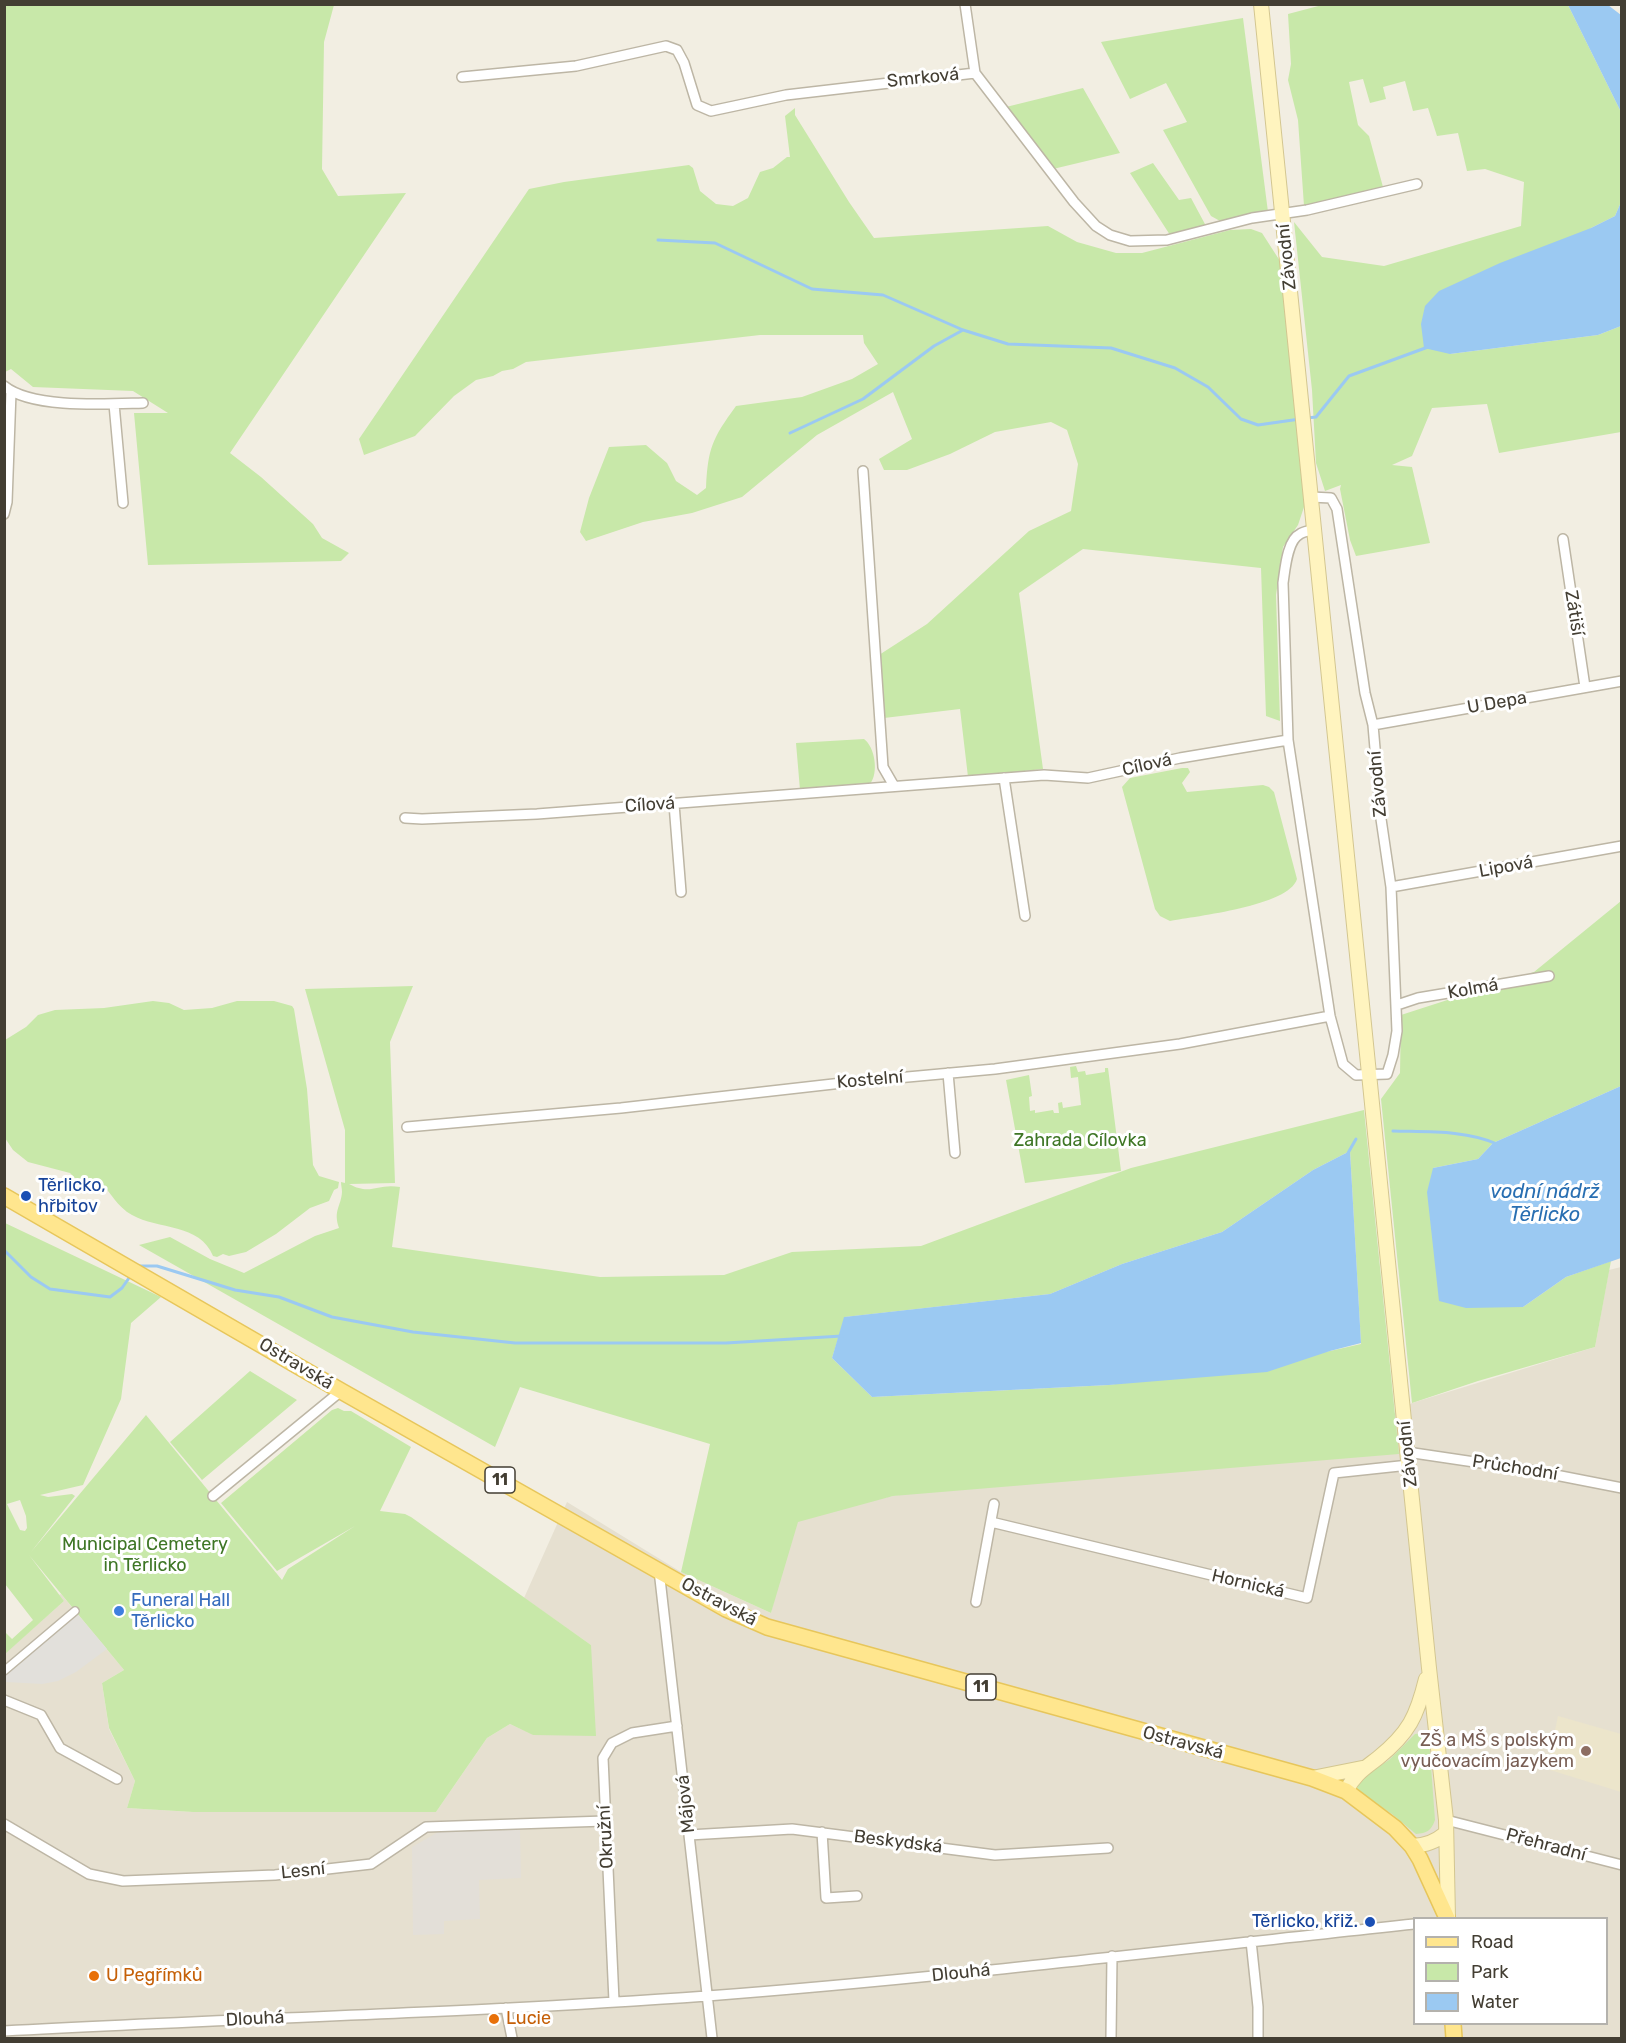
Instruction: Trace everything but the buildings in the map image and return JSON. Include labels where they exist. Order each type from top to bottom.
[{"type":"main road","name":"Závodní","points":[[1262,11],[1446,1827],[1448,1917]]},
{"type":"main road","name":"Ostravská","points":[[4,1196],[341,1391],[726,1609],[767,1627],[1312,1778],[1346,1791],[1395,1828],[1412,1846],[1448,1917]]},
{"type":"main road","points":[[1346,1791],[1353,1778],[1388,1749],[1409,1726],[1419,1706],[1429,1668]]},
{"type":"main road","points":[[1409,1726],[1419,1725],[1428,1728],[1436,1741]]},
{"type":"main road","points":[[1312,1778],[1364,1767]]},
{"type":"main road","points":[[1412,1846],[1426,1845],[1437,1840],[1446,1827]]},
{"type":"street","points":[[965,4],[975,73]]},
{"type":"street","name":"Smrková","points":[[462,77],[576,66],[666,46],[677,50],[684,63],[697,105],[711,111],[786,95],[975,73],[1074,202],[1096,226],[1110,235],[1130,241],[1167,240],[1252,218],[1283,214],[1418,184]]},
{"type":"street","points":[[4,514],[7,502],[7,392],[30,399],[52,402],[143,403]]},
{"type":"street","points":[[114,404],[123,503]]},
{"type":"street","points":[[863,471],[883,768],[894,786]]},
{"type":"street","name":"Závodní","points":[[1311,497],[1331,498],[1336,508],[1365,693],[1373,725],[1381,819],[1391,887],[1397,1005],[1394,1047],[1387,1074],[1369,1076]]},
{"type":"street","points":[[1314,529],[1299,534],[1286,560],[1283,583],[1288,740],[1330,1017],[1342,1065],[1356,1076],[1369,1076]]},
{"type":"street","name":"Zátiší","points":[[1563,539],[1585,687]]},
{"type":"street","name":"U Depa","points":[[1373,725],[1622,681]]},
{"type":"street","name":"Cílová","points":[[405,818],[537,814],[1044,775],[1089,778],[1180,758],[1288,740]]},
{"type":"street","points":[[1004,778],[1025,916]]},
{"type":"street","points":[[675,804],[681,892]]},
{"type":"street","name":"Lipová","points":[[1391,887],[1622,846]]},
{"type":"street","name":"Kolmá","points":[[1397,1005],[1418,998],[1549,976]]},
{"type":"street","name":"Kostelní","points":[[407,1127],[621,1108],[842,1083],[995,1069],[1180,1044],[1330,1017]]},
{"type":"street","points":[[948,1073],[956,1153]]},
{"type":"street","points":[[213,1496],[341,1391]]},
{"type":"street","name":"Průchodní","points":[[1408,1458],[1535,1471],[1622,1488]]},
{"type":"street","name":"Hornická","points":[[991,1522],[1307,1598],[1334,1473],[1408,1458]]},
{"type":"street","points":[[976,1602],[994,1504]]},
{"type":"street","name":"Májová","points":[[659,1570],[712,2038]]},
{"type":"street","points":[[4,1671],[75,1611]]},
{"type":"street","points":[[4,1700],[41,1715],[60,1748],[117,1779]]},
{"type":"street","name":"Okružní","points":[[614,2001],[603,1758],[612,1743],[632,1732],[677,1726]]},
{"type":"street","name":"Lesní","points":[[4,1824],[88,1874],[123,1881],[275,1875],[370,1864],[426,1827],[605,1821]]},
{"type":"street","name":"Přehradní","points":[[1446,1827],[1470,1825],[1622,1865]]},
{"type":"street","name":"Beskydská","points":[[689,1835],[792,1828],[995,1855],[1108,1848]]},
{"type":"street","points":[[822,1832],[826,1898],[857,1896]]},
{"type":"street","name":"Dlouhá","points":[[4,2031],[506,2008],[707,1996],[903,1979],[1413,1924]]},
{"type":"street","points":[[1251,1941],[1258,2007],[1258,2038]]},
{"type":"street","points":[[1111,2038],[1112,1956]]},
{"type":"street","points":[[506,2008],[512,2038]]},
{"type":"street","points":[[106,2026],[107,2038]]},
{"type":"shaded area","points":[[1621,1267],[1621,2038],[5,2038],[4,1654],[64,1601],[59,1595],[61,1594],[124,1670],[102,1683],[109,1729],[135,1781],[127,1808],[193,1812],[436,1812],[487,1738],[510,1724],[534,1735],[591,1645],[524,1598],[567,1502],[681,1572],[771,1613],[795,1514],[893,1496],[1389,1416],[1412,1403],[1595,1347],[1609,1270]]},
{"type":"shaded area","points":[[75,1611],[107,1649],[76,1672],[58,1681],[42,1684],[5,1682],[5,1671]]},
{"type":"shaded area","name":"ZŠ a MŠ s polským vyučovacím jazykem","points":[[1558,1716],[1621,1734],[1621,1792],[1547,1769]]},
{"type":"shaded area","points":[[520,1830],[521,1878],[479,1880],[480,1919],[444,1921],[444,1934],[413,1935],[412,1847],[440,1831]]},
{"type":"green space","points":[[1326,4],[1568,5],[1621,112],[1621,202],[1615,216],[1591,228],[1450,354],[1598,335],[1621,326],[1621,432],[1499,453],[1487,404],[1432,408],[1412,456],[1392,465],[1412,467],[1430,543],[1356,556],[1350,540],[1341,485],[1325,491],[1316,463],[1312,390],[1294,222],[1322,257],[1384,266],[1521,226],[1524,182],[1485,169],[1467,171],[1458,133],[1437,136],[1428,108],[1413,111],[1405,81],[1383,87],[1386,99],[1370,103],[1363,79],[1349,82],[1358,125],[1369,136],[1383,187],[1375,191],[1304,206],[1298,120],[1288,80],[1291,64],[1288,14]]},
{"type":"green space","points":[[4,5],[334,5],[324,42],[322,169],[338,196],[406,193],[230,453],[261,477],[313,524],[322,538],[349,553],[341,561],[148,565],[134,413],[168,413],[133,391],[33,387],[11,369],[5,372]]},
{"type":"green space","points":[[1243,18],[1268,212],[1220,221],[1211,216],[1163,130],[1187,122],[1166,83],[1130,99],[1101,42]]},
{"type":"green space","points":[[1083,88],[1120,153],[1053,169],[1006,107]]},
{"type":"green space","points":[[795,108],[795,115],[874,238],[1048,226],[1077,242],[1116,253],[1142,253],[1230,230],[1251,229],[1262,233],[1280,261],[1305,504],[1298,525],[1283,547],[1276,595],[1280,721],[1266,716],[1261,568],[1083,549],[1019,593],[1043,769],[968,777],[960,709],[884,718],[879,655],[927,624],[1029,531],[1071,511],[1078,464],[1067,430],[1051,422],[995,432],[950,454],[907,470],[884,470],[879,459],[912,439],[893,392],[817,435],[742,497],[692,513],[643,522],[586,541],[580,532],[589,498],[609,447],[646,445],[667,463],[676,481],[697,495],[706,488],[708,463],[716,436],[736,406],[802,397],[852,379],[878,364],[864,343],[863,335],[760,335],[526,362],[513,369],[476,380],[454,396],[415,436],[364,455],[359,439],[529,189],[689,165],[693,168],[700,191],[716,204],[733,206],[748,198],[760,172],[773,168],[790,157],[785,116]]},
{"type":"green space","points":[[1153,163],[1179,200],[1191,198],[1206,226],[1170,235],[1130,173]]},
{"type":"green space","points":[[864,739],[871,748],[875,767],[870,784],[800,790],[796,743]]},
{"type":"green space","points":[[1188,768],[1190,772],[1182,783],[1187,792],[1263,785],[1274,792],[1297,879],[1290,888],[1260,903],[1220,913],[1170,921],[1160,916],[1155,909],[1122,787],[1130,778]]},
{"type":"green space","points":[[1621,901],[1621,1086],[1493,1143],[1478,1159],[1433,1168],[1523,1307],[1566,1277],[1611,1261],[1595,1347],[1412,1403],[1381,1099],[1400,1073],[1401,1015],[1534,972]]},
{"type":"green space","points":[[413,986],[390,1042],[395,1183],[349,1184],[363,1189],[400,1187],[392,1247],[600,1277],[724,1275],[792,1252],[921,1246],[1131,1168],[1364,1110],[1399,1454],[893,1496],[798,1522],[771,1613],[681,1572],[710,1444],[520,1387],[495,1447],[139,1245],[170,1237],[210,1259],[244,1273],[315,1236],[339,1228],[337,1213],[342,1192],[341,1182],[345,1183],[345,1130],[305,989]],"holes":[[[1350,1151],[1361,1344],[1330,1351],[1109,1385],[872,1397],[832,1358],[845,1317],[1050,1294],[1122,1264],[1222,1232],[1313,1170]]]},
{"type":"green space","points":[[153,1001],[169,1003],[184,1010],[212,1008],[237,1001],[274,1001],[292,1006],[294,1009],[307,1089],[313,1165],[319,1176],[339,1182],[338,1188],[334,1190],[329,1201],[310,1208],[276,1234],[246,1252],[229,1256],[223,1254],[213,1256],[207,1245],[189,1232],[142,1220],[127,1212],[99,1181],[85,1188],[70,1173],[28,1162],[13,1150],[5,1138],[5,1040],[26,1027],[38,1015],[55,1010],[104,1008]]},
{"type":"green space","name":"Zahrada Cílovka","points":[[1076,1066],[1078,1072],[1085,1071],[1086,1075],[1105,1072],[1105,1068],[1108,1068],[1121,1171],[1025,1183],[1006,1080],[1029,1075],[1032,1096],[1029,1097],[1030,1111],[1035,1110],[1035,1113],[1053,1110],[1054,1113],[1059,1113],[1058,1103],[1062,1102],[1063,1108],[1081,1105],[1078,1077],[1071,1078],[1070,1067]]},
{"type":"green space","name":"Municipal Cemetery in Těrlicko","points":[[5,1223],[161,1297],[131,1323],[121,1399],[83,1485],[40,1495],[48,1497],[72,1494],[75,1496],[31,1552],[146,1415],[282,1580],[288,1569],[355,1526],[277,1571],[221,1503],[332,1410],[338,1408],[351,1411],[411,1447],[380,1511],[405,1514],[411,1517],[591,1645],[596,1736],[533,1735],[510,1724],[487,1738],[436,1812],[193,1812],[127,1808],[135,1781],[109,1728],[102,1683],[124,1670],[29,1555],[64,1601],[5,1654],[4,1631],[12,1639],[33,1620],[5,1584]],"holes":[[[20,1500],[26,1516],[27,1528],[25,1531],[20,1530],[7,1504]]]},
{"type":"green space","points":[[250,1371],[297,1400],[202,1480],[170,1442]]},
{"type":"green space","points":[[1423,1733],[1429,1739],[1435,1820],[1428,1831],[1416,1834],[1392,1814],[1356,1790],[1356,1782],[1389,1760],[1415,1734]]},
{"type":"water","points":[[1568,5],[1608,5],[1621,15],[1621,112]]},
{"type":"water","points":[[1621,202],[1621,326],[1598,335],[1450,354],[1424,348],[1421,324],[1425,306],[1439,291],[1500,263],[1591,228],[1615,216]]},
{"type":"water","name":"vodní nádrž Těrlicko","points":[[1621,1086],[1621,1258],[1566,1277],[1523,1307],[1466,1308],[1439,1301],[1427,1192],[1433,1168],[1478,1159],[1493,1143]]},
{"type":"water","points":[[1350,1151],[1361,1343],[1267,1372],[1109,1385],[872,1397],[832,1358],[844,1317],[1050,1294],[1122,1264],[1222,1232],[1313,1170]]},
{"type":"waterway","points":[[658,240],[715,243],[812,289],[883,295],[963,330],[1008,344],[1111,348],[1175,368],[1208,387],[1241,419],[1258,425],[1300,419]]},
{"type":"waterway","points":[[790,433],[863,399],[934,346],[963,330]]},
{"type":"waterway","points":[[1307,418],[1316,417],[1349,376],[1428,347]]},
{"type":"waterway","points":[[1393,1131],[1459,1134],[1497,1144]]},
{"type":"waterway","points":[[1348,1153],[1356,1139]]},
{"type":"waterway","points":[[4,1250],[31,1277],[50,1289],[110,1297],[122,1288],[131,1275]]},
{"type":"waterway","points":[[139,1266],[157,1266],[235,1290],[279,1297],[332,1317],[413,1332],[515,1343],[726,1343],[842,1336]]},
{"type":"place","name":"Těrlicko, hřbitov","points":[[26,1196]]},
{"type":"place","name":"Funeral Hall Těrlicko","points":[[119,1611]]},
{"type":"place","name":"ZŠ a MŠ s polským vyučovacím jazykem","points":[[1586,1751]]},
{"type":"place","name":"Těrlicko, křiž.","points":[[1370,1922]]},
{"type":"place","name":"U Pegřímků","points":[[94,1976]]},
{"type":"place","name":"Lucie","points":[[494,2019]]}]
